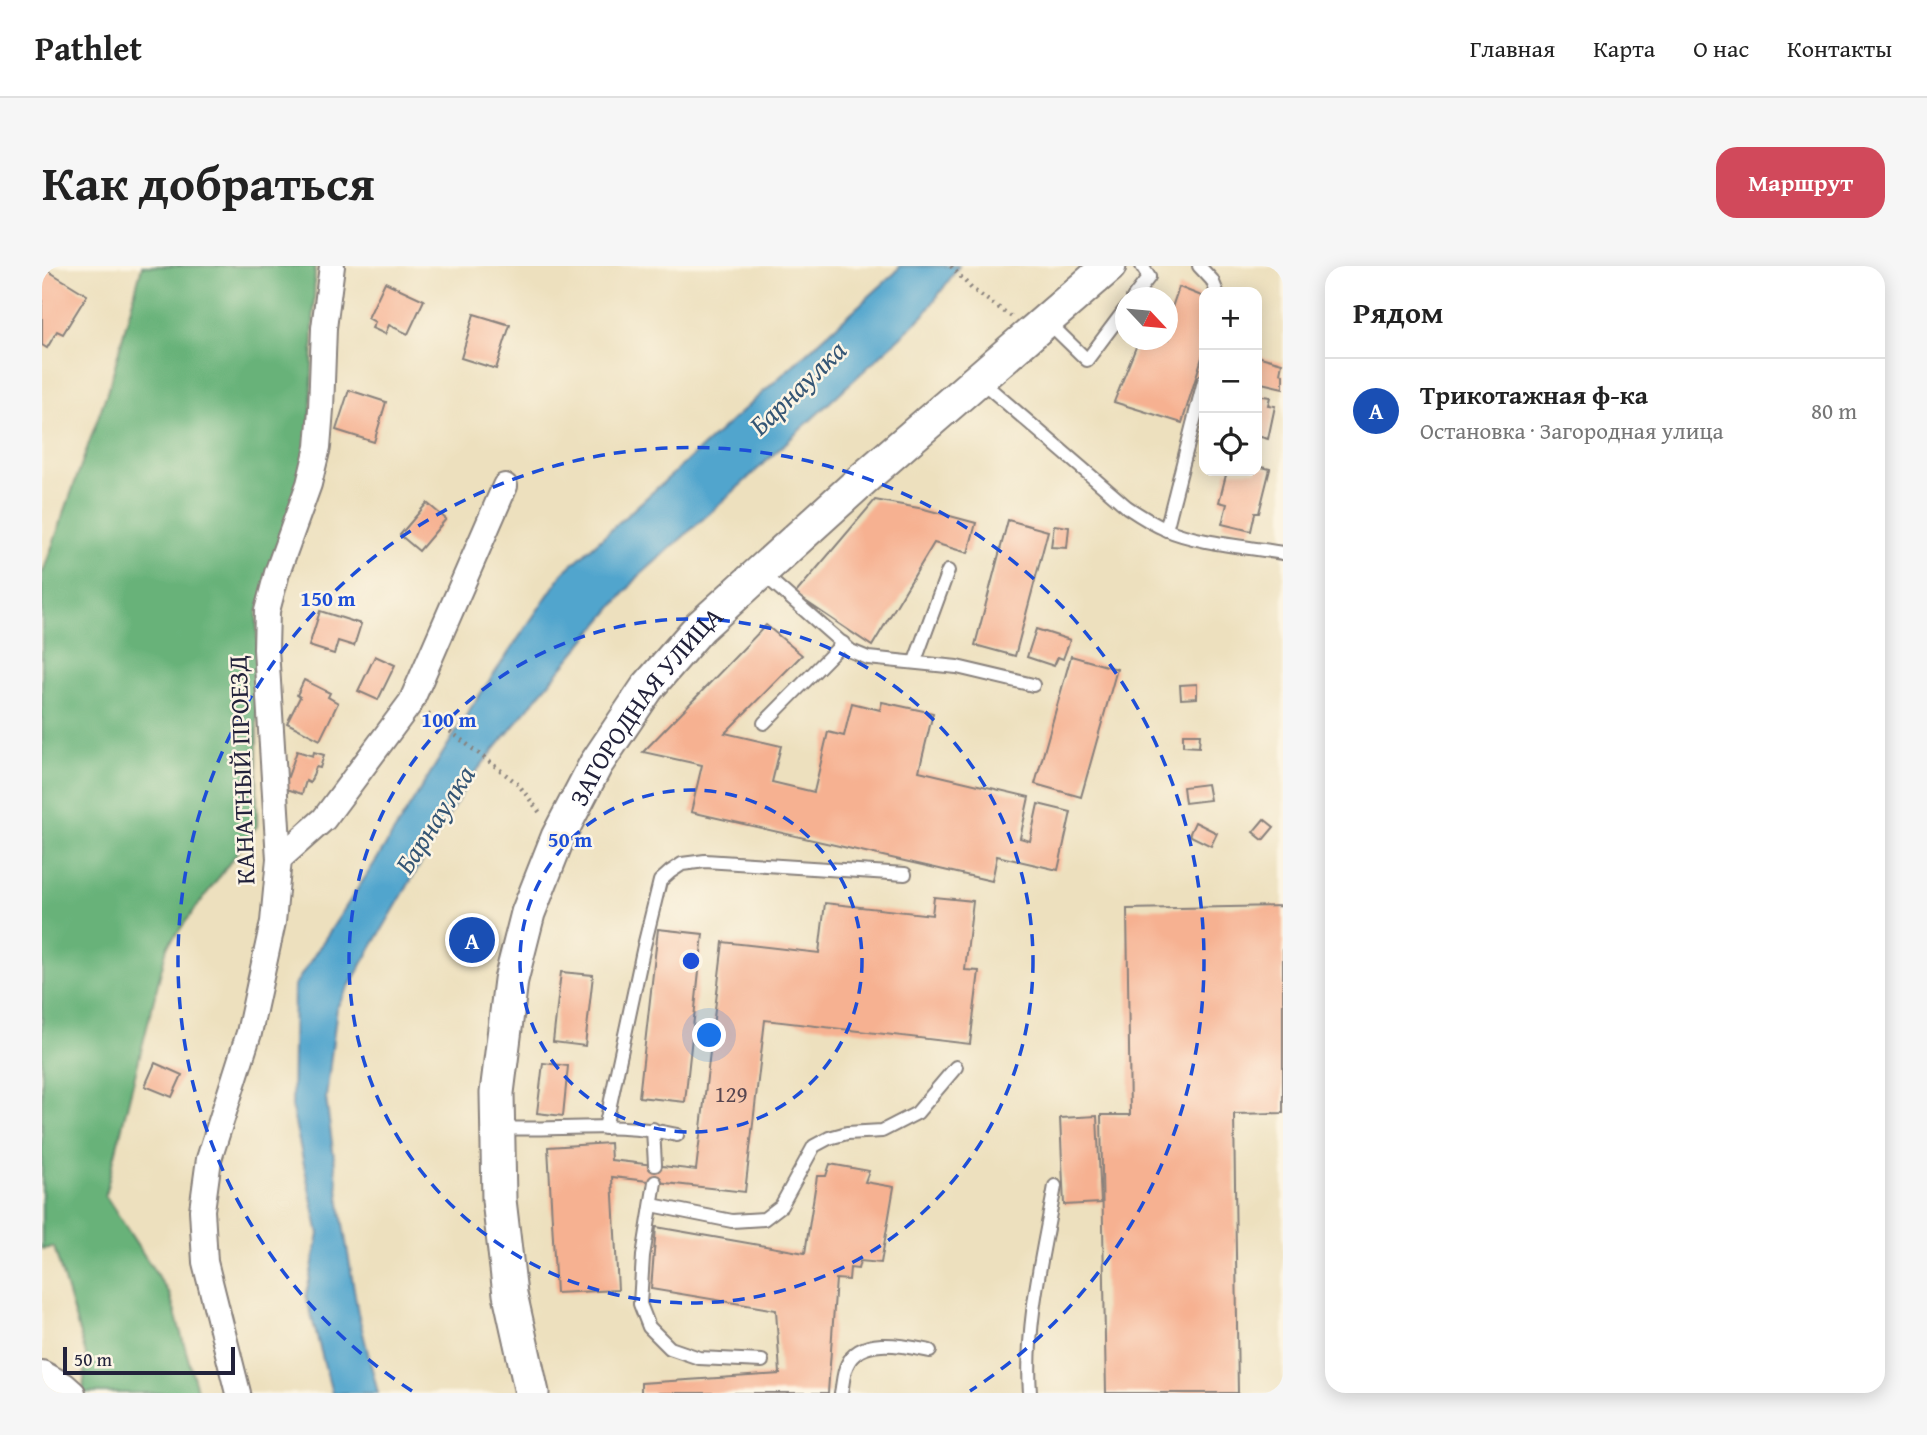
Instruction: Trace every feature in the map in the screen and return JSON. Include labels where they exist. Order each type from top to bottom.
[{"type":"main road","name":"ЗАГОРОДНАЯ УЛИЦА","points":[[533,1393],[510,1294],[499,1200],[496,1093],[511,980],[528,913],[558,838],[596,764],[647,688],[701,626],[863,479],[1109,266]]},
{"type":"street","name":"КАНАТНЫЙ ПРОЕЗД","points":[[238,1393],[205,1262],[202,1210],[209,1159],[249,1033],[273,922],[279,859],[266,649],[267,611],[277,573],[309,484],[318,447],[324,328],[332,266]]},
{"type":"street","points":[[279,859],[324,819],[411,702],[505,486]]},
{"type":"street","points":[[42,1373],[74,1393]]},
{"type":"lane","points":[[1141,287],[1149,277],[1142,266]]},
{"type":"lane","points":[[1199,266],[1215,287]]},
{"type":"lane","points":[[1038,326],[1087,360],[1115,322]]},
{"type":"lane","points":[[978,379],[1127,507],[1145,519],[1166,530],[1189,537],[1283,553]]},
{"type":"lane","points":[[1166,530],[1199,401]]},
{"type":"lane","points":[[915,661],[948,571]]},
{"type":"lane","points":[[761,572],[851,651],[867,657],[957,667],[1033,685]]},
{"type":"lane","points":[[764,723],[843,643]]},
{"type":"lane","points":[[605,1128],[660,881],[670,872],[682,864],[705,861],[905,874]]},
{"type":"lane","points":[[652,1205],[732,1221],[764,1219],[781,1206],[814,1146],[847,1133],[882,1131],[917,1113],[956,1067]]},
{"type":"lane","points":[[497,1128],[653,1129],[677,1135]]},
{"type":"lane","points":[[653,1129],[655,1165]]},
{"type":"lane","points":[[655,1182],[643,1256],[640,1304],[649,1327],[670,1348],[699,1358],[762,1361]]},
{"type":"lane","points":[[1030,1393],[1031,1325],[1055,1186]]},
{"type":"lane","points":[[841,1393],[846,1365],[856,1352],[874,1346],[895,1345],[930,1350]]},
{"type":"path","points":[[951,266],[972,289],[1038,326]]},
{"type":"path","points":[[438,721],[518,784]]},
{"type":"green space","points":[[142,266],[315,266],[310,448],[257,614],[257,826],[167,947],[105,1195],[170,1295],[198,1393],[83,1393],[86,1355],[54,1247],[42,1249],[42,575],[110,384]]},
{"type":"water","name":"Барнаулка","points":[[900,266],[959,266],[924,315],[638,577],[559,671],[470,779],[337,1007],[326,1098],[358,1313],[378,1393],[332,1393],[306,1296],[319,1234],[292,1109],[294,986],[472,706],[563,573]]},
{"type":"building","points":[[45,269],[87,295],[63,334],[57,331],[47,348],[42,345],[42,274]]},
{"type":"building","points":[[385,282],[424,300],[408,334],[389,325],[385,334],[372,328],[375,322],[368,318]]},
{"type":"building","points":[[1179,287],[1199,295],[1199,367],[1182,423],[1114,402],[1135,350],[1178,350]]},
{"type":"building","points":[[474,314],[510,325],[496,369],[461,358]]},
{"type":"building","points":[[1262,357],[1282,363],[1280,373],[1283,374],[1283,388],[1262,383]]},
{"type":"building","points":[[349,390],[386,402],[374,442],[336,430]]},
{"type":"building","points":[[1262,396],[1270,397],[1268,405],[1275,406],[1268,439],[1262,437]]},
{"type":"building","points":[[1262,467],[1270,469],[1259,513],[1255,513],[1251,531],[1222,524],[1227,504],[1219,502],[1226,476],[1262,476]]},
{"type":"building","points":[[875,500],[924,509],[976,523],[968,553],[934,543],[872,646],[795,594]]},
{"type":"building","points":[[427,503],[446,519],[419,551],[400,535]]},
{"type":"building","points":[[1008,520],[1048,531],[1015,656],[975,645]]},
{"type":"building","points":[[1054,525],[1069,527],[1067,548],[1051,547]]},
{"type":"building","points":[[320,611],[361,624],[354,646],[338,641],[334,654],[309,646]]},
{"type":"building","points":[[766,625],[802,655],[725,733],[781,746],[772,782],[814,792],[828,732],[844,736],[852,703],[880,710],[882,702],[933,713],[919,771],[1029,797],[1020,838],[1030,841],[1038,804],[1071,812],[1058,870],[997,856],[992,881],[691,812],[702,765],[643,752]]},
{"type":"building","points":[[1036,629],[1070,640],[1063,659],[1058,657],[1054,666],[1027,657]]},
{"type":"building","points":[[375,656],[395,665],[378,700],[358,691]]},
{"type":"building","points":[[1071,656],[1117,669],[1081,797],[1035,784]]},
{"type":"building","points":[[304,680],[330,693],[328,697],[338,703],[320,740],[287,723],[300,697],[297,695]]},
{"type":"building","points":[[1197,684],[1197,698],[1181,699],[1180,685]]},
{"type":"building","points":[[1183,734],[1200,734],[1199,747],[1183,746]]},
{"type":"building","points":[[297,751],[313,756],[314,752],[324,755],[320,768],[316,767],[310,783],[306,781],[302,794],[284,788]]},
{"type":"building","points":[[1207,784],[1210,800],[1185,803],[1183,787]]},
{"type":"building","points":[[1264,819],[1274,827],[1263,840],[1253,832]]},
{"type":"building","points":[[1195,822],[1217,833],[1211,846],[1189,835]]},
{"type":"building","points":[[934,897],[973,901],[965,970],[979,971],[970,1044],[765,1020],[745,1192],[612,1177],[618,1290],[556,1293],[548,1147],[610,1143],[611,1160],[696,1170],[723,942],[819,953],[825,903],[932,915]]},
{"type":"building","points":[[1283,906],[1283,1113],[1234,1114],[1238,1393],[1106,1393],[1101,1115],[1130,1115],[1127,909]]},
{"type":"building","points":[[658,929],[703,934],[685,1102],[639,1097]]},
{"type":"building","points":[[561,972],[593,975],[585,1046],[553,1042]]},
{"type":"building","points":[[155,1063],[182,1075],[172,1097],[145,1086]]},
{"type":"building","points":[[543,1063],[568,1066],[563,1116],[537,1113]]},
{"type":"building","points":[[1097,1116],[1101,1203],[1064,1205],[1060,1118]]},
{"type":"building","points":[[830,1164],[869,1171],[865,1182],[894,1187],[881,1263],[860,1261],[858,1269],[850,1268],[849,1280],[836,1279],[828,1393],[641,1393],[641,1383],[780,1374],[776,1310],[651,1289],[656,1227],[805,1253],[817,1176],[826,1176]]},
{"type":"place","name":"Трикотажная ф-ка","points":[[472,940]]}]
